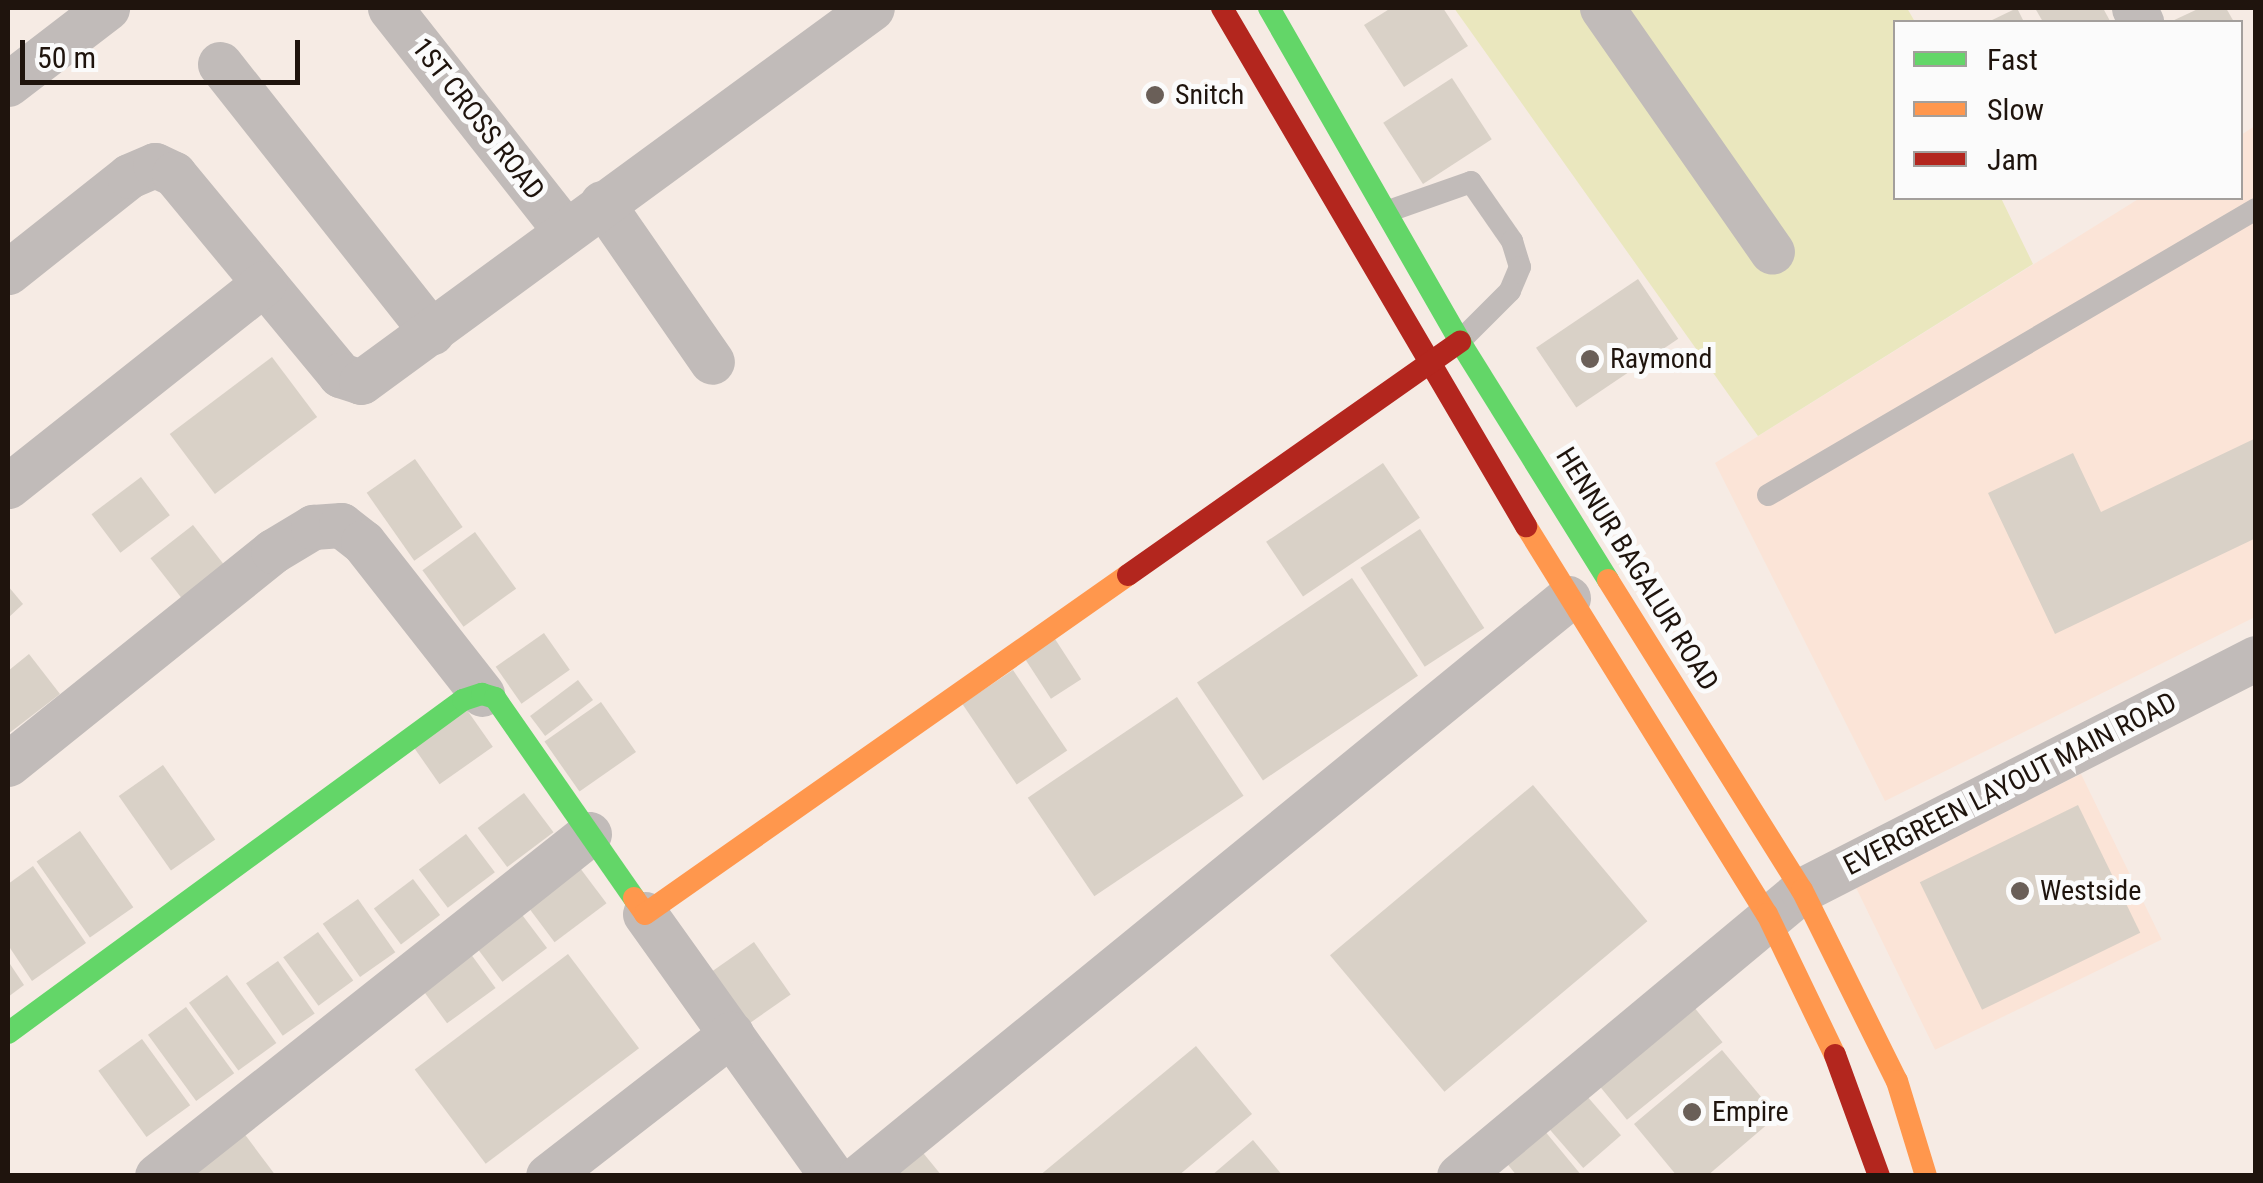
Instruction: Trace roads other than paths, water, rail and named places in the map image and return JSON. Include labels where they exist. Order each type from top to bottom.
[{"type":"main road","name":"HENNUR BAGALUR ROAD","points":[[1222,8],[1568,598],[1784,902],[1878,1176]]},
{"type":"main road","name":"HENNUR BAGALUR ROAD","points":[[1269,8],[1784,902],[1896,1080],[1926,1176]]},
{"type":"main road","points":[[8,1033],[463,700],[482,694],[495,698],[645,914],[1427,361],[1460,342]]},
{"type":"street","points":[[8,84],[106,8]]},
{"type":"street","name":"1ST CROSS ROAD","points":[[390,8],[565,230]]},
{"type":"street","points":[[8,272],[129,176],[155,165],[174,174],[340,375],[361,382],[872,8]]},
{"type":"street","points":[[1602,8],[1772,252]]},
{"type":"street","points":[[220,64],[432,332]]},
{"type":"street","points":[[602,203],[712,362]]},
{"type":"street","points":[[8,486],[264,283]]},
{"type":"street","points":[[8,764],[273,551],[313,527],[340,525],[363,542],[482,694]]},
{"type":"street","points":[[860,1176],[1568,598]]},
{"type":"street","name":"EVERGREEN LAYOUT MAIN ROAD","points":[[1483,1168],[1784,902],[2256,658]]},
{"type":"street","points":[[158,1176],[589,834]]},
{"type":"street","points":[[645,914],[832,1176]]},
{"type":"street","points":[[548,1176],[731,1034]]},
{"type":"lane","points":[[1386,212],[1471,182],[1512,242],[1520,267],[1510,290],[1460,342]]},
{"type":"lane","points":[[1768,494],[2256,209]]},
{"type":"place","name":"Snitch","points":[[1155,95]]},
{"type":"place","name":"Raymond","points":[[1590,359]]},
{"type":"place","name":"Westside","points":[[2020,891]]},
{"type":"place","name":"Empire","points":[[1692,1112]]}]
